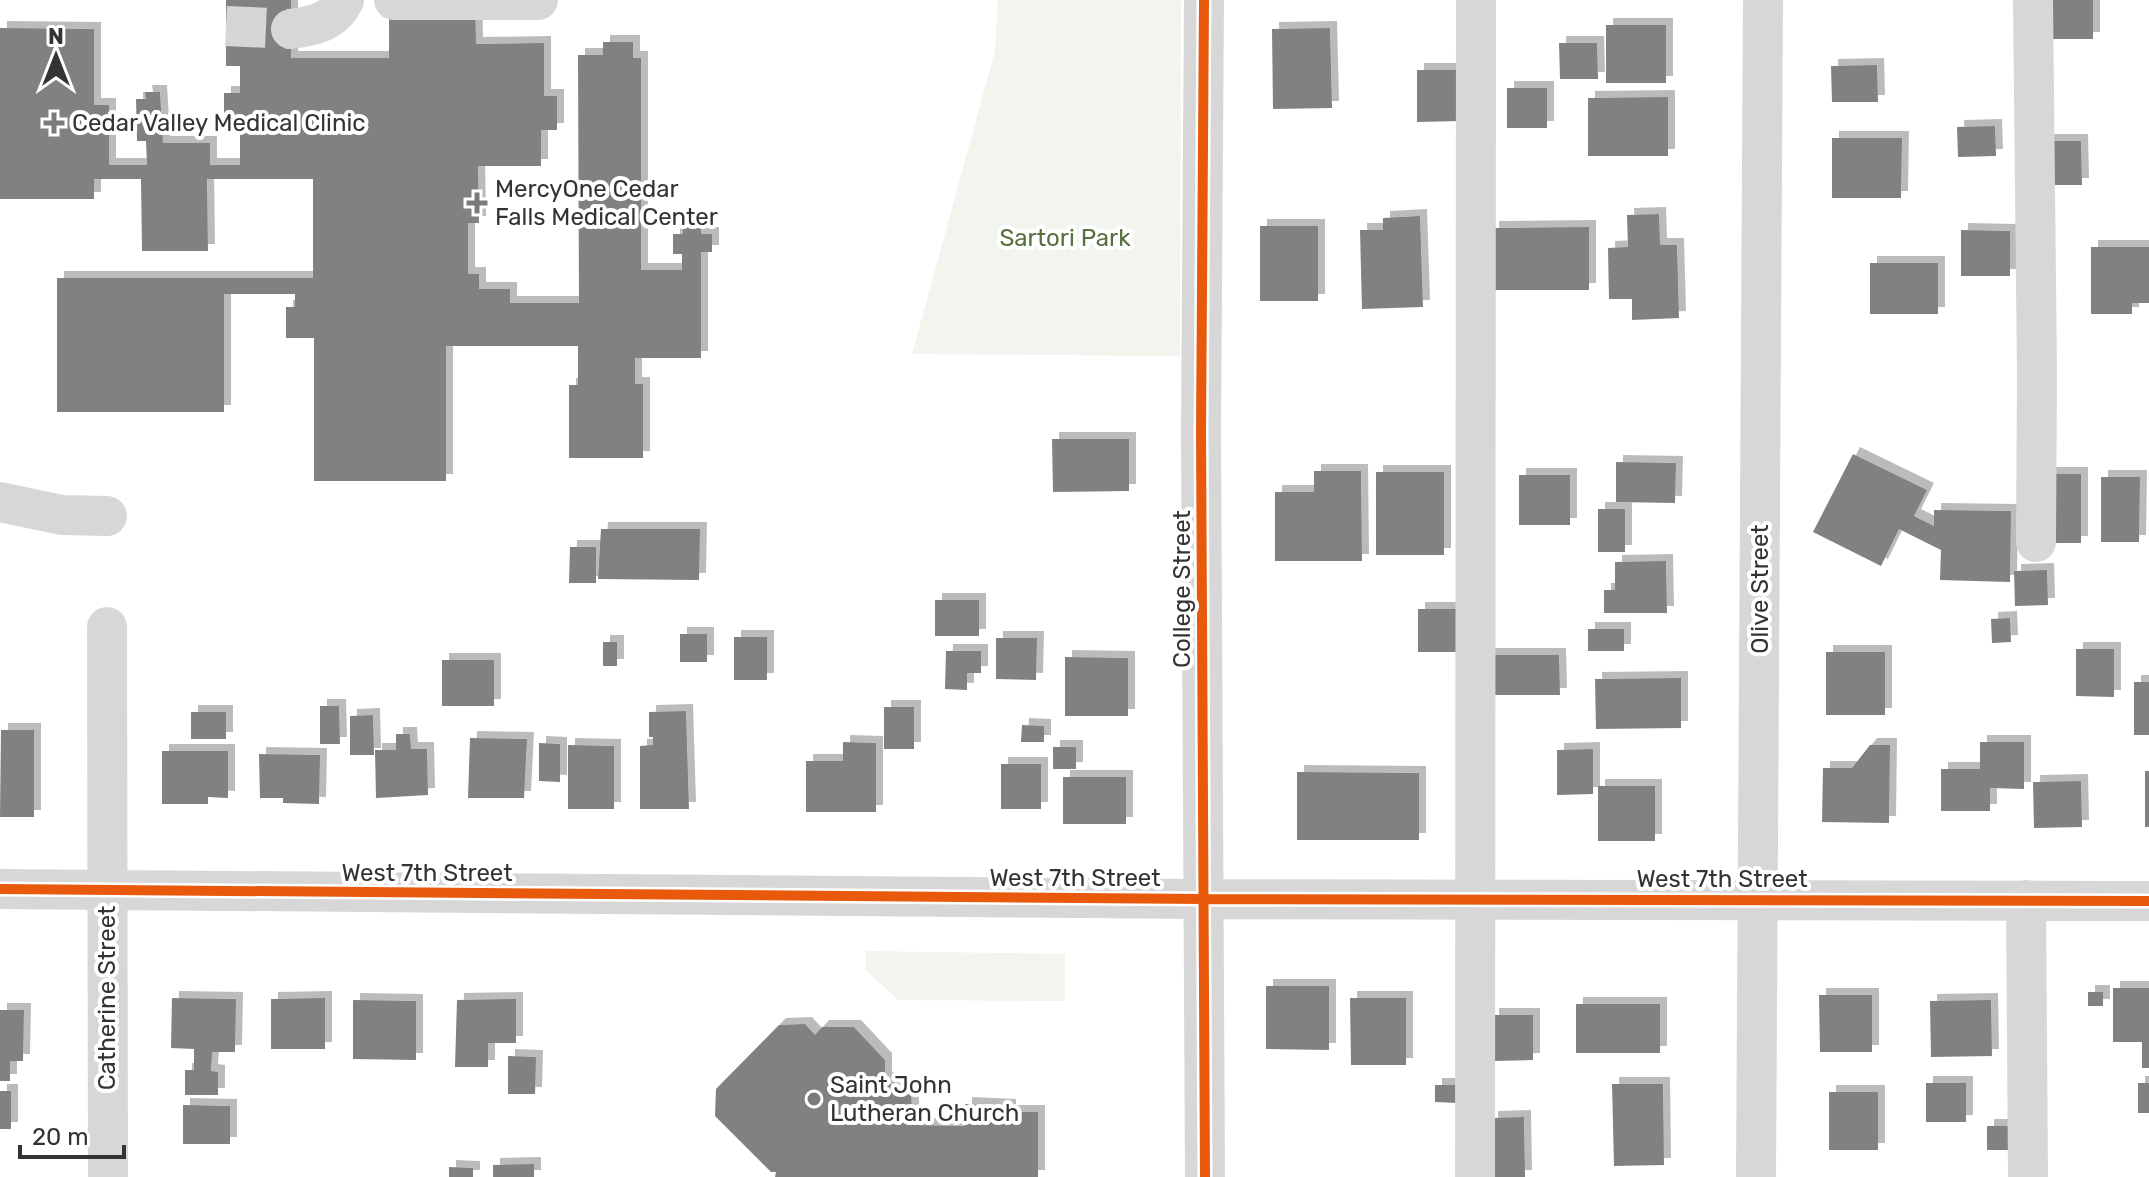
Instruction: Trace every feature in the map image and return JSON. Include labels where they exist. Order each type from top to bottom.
[{"type":"street","points":[[291,29],[315,26],[339,12],[344,0]]},
{"type":"street","points":[[394,0],[538,0]]},
{"type":"street","name":"College Street","points":[[1204,0],[1201,338],[1205,1177]]},
{"type":"street","points":[[1475,1177],[1476,0]]},
{"type":"street","name":"Olive Street","points":[[1756,1177],[1763,0]]},
{"type":"street","points":[[2033,0],[2036,542]]},
{"type":"street","points":[[0,502],[62,515],[107,516]]},
{"type":"street","name":"Catherine Street","points":[[107,627],[108,1177]]},
{"type":"street","name":"West 7th Street","points":[[0,889],[1203,899],[2149,901]]},
{"type":"street","points":[[2026,900],[2028,1177]]},
{"type":"green space","name":"Sartori Park","points":[[998,0],[1181,0],[1180,356],[912,354],[995,51]]},
{"type":"green space","points":[[866,951],[1065,954],[1065,1001],[898,1000],[866,970]]},
{"type":"building","points":[[226,0],[291,0],[291,58],[389,58],[389,0],[475,0],[476,44],[544,43],[544,96],[557,96],[557,130],[541,130],[541,166],[478,166],[479,223],[468,223],[468,274],[479,274],[479,289],[510,289],[510,303],[579,303],[578,55],[603,55],[603,42],[633,42],[633,58],[641,58],[641,270],[682,270],[682,254],[673,254],[673,234],[683,234],[683,223],[701,223],[701,234],[712,234],[712,252],[701,252],[701,358],[635,358],[635,384],[643,384],[643,458],[569,458],[569,385],[578,385],[578,346],[446,346],[446,481],[314,481],[314,338],[286,338],[286,307],[295,307],[295,294],[224,294],[224,412],[57,412],[57,278],[313,278],[313,179],[207,179],[208,251],[142,251],[141,179],[94,179],[94,199],[0,199],[0,28],[94,29],[94,105],[109,105],[109,165],[147,165],[146,141],[137,141],[136,99],[146,99],[145,92],[160,92],[163,143],[210,143],[210,165],[240,165],[240,126],[224,126],[224,93],[240,93],[240,66],[226,66]]},
{"type":"building","points":[[2043,0],[2093,0],[2093,39],[2043,39]]},
{"type":"building","points":[[1606,25],[1666,25],[1666,83],[1606,83]]},
{"type":"building","points":[[1330,28],[1332,108],[1273,109],[1272,29]]},
{"type":"building","points":[[1559,43],[1597,43],[1598,79],[1560,79]]},
{"type":"building","points":[[1877,65],[1878,102],[1832,102],[1831,66]]},
{"type":"building","points":[[1417,70],[1461,70],[1461,121],[1417,122]]},
{"type":"building","points":[[1507,88],[1547,88],[1547,128],[1507,128]]},
{"type":"building","points":[[1668,97],[1668,156],[1588,156],[1588,98]]},
{"type":"building","points":[[1995,126],[1996,156],[1958,157],[1957,127]]},
{"type":"building","points":[[1832,138],[1902,138],[1901,198],[1832,198]]},
{"type":"building","points":[[2047,141],[2081,141],[2082,185],[2047,185]]},
{"type":"building","points":[[1659,214],[1660,245],[1677,245],[1679,318],[1632,320],[1632,299],[1609,299],[1608,248],[1628,247],[1627,215]]},
{"type":"building","points":[[1420,216],[1423,307],[1362,309],[1360,230],[1383,230],[1383,218]]},
{"type":"building","points":[[1260,226],[1318,226],[1318,301],[1260,301]]},
{"type":"building","points":[[1589,227],[1589,290],[1493,290],[1492,228]]},
{"type":"building","points":[[1961,230],[2010,231],[2010,276],[1961,276]]},
{"type":"building","points":[[2091,247],[2149,247],[2149,303],[2132,303],[2132,314],[2091,314]]},
{"type":"building","points":[[1870,263],[1938,263],[1938,314],[1870,314]]},
{"type":"building","points":[[1052,439],[1129,439],[1129,491],[1053,492]]},
{"type":"building","points":[[1853,454],[1927,490],[1914,516],[1934,526],[1934,510],[2011,511],[2010,582],[1940,580],[1941,550],[1899,529],[1881,566],[1813,532]]},
{"type":"building","points":[[1616,462],[1676,463],[1675,503],[1616,502]]},
{"type":"building","points":[[1314,471],[1361,471],[1362,561],[1275,561],[1275,492],[1314,492]]},
{"type":"building","points":[[1376,472],[1444,472],[1444,555],[1376,555]]},
{"type":"building","points":[[2044,474],[2081,474],[2081,543],[2043,543]]},
{"type":"building","points":[[1519,475],[1570,475],[1570,525],[1519,525]]},
{"type":"building","points":[[2101,477],[2140,477],[2139,542],[2101,542]]},
{"type":"building","points":[[1598,509],[1625,509],[1625,552],[1598,552]]},
{"type":"building","points":[[601,529],[700,529],[699,580],[598,579]]},
{"type":"building","points":[[570,547],[596,547],[596,583],[569,583]]},
{"type":"building","points":[[1666,561],[1667,613],[1604,613],[1604,590],[1615,590],[1615,562]]},
{"type":"building","points":[[2047,570],[2048,605],[2015,606],[2014,571]]},
{"type":"building","points":[[935,600],[979,600],[979,636],[935,636]]},
{"type":"building","points":[[1418,609],[1462,609],[1462,652],[1418,652]]},
{"type":"building","points":[[2010,618],[2011,642],[1992,643],[1991,619]]},
{"type":"building","points":[[1588,629],[1624,629],[1624,651],[1588,651]]},
{"type":"building","points":[[680,634],[707,634],[707,662],[680,662]]},
{"type":"building","points":[[734,637],[767,637],[767,680],[734,680]]},
{"type":"building","points":[[996,638],[1037,638],[1036,680],[996,679]]},
{"type":"building","points":[[603,642],[617,642],[617,666],[603,666]]},
{"type":"building","points":[[2076,649],[2114,649],[2114,697],[2076,696]]},
{"type":"building","points":[[946,651],[981,651],[981,673],[967,673],[967,690],[945,689]]},
{"type":"building","points":[[1826,652],[1885,652],[1885,715],[1826,715]]},
{"type":"building","points":[[1485,655],[1559,655],[1560,695],[1486,695]]},
{"type":"building","points":[[1065,657],[1128,658],[1128,716],[1065,716]]},
{"type":"building","points":[[442,660],[494,660],[494,706],[442,706]]},
{"type":"building","points":[[1681,678],[1681,728],[1596,729],[1595,679]]},
{"type":"building","points":[[2134,682],[2149,682],[2149,735],[2134,735]]},
{"type":"building","points":[[320,706],[339,706],[340,744],[320,744]]},
{"type":"building","points":[[884,707],[914,707],[914,749],[884,749]]},
{"type":"building","points":[[686,711],[689,809],[640,809],[640,746],[653,745],[653,737],[649,737],[649,712]]},
{"type":"building","points":[[191,712],[226,712],[226,739],[191,739]]},
{"type":"building","points":[[373,715],[374,755],[350,755],[350,716]]},
{"type":"building","points":[[1022,725],[1044,726],[1044,742],[1021,742]]},
{"type":"building","points":[[1,730],[34,730],[34,817],[0,817]]},
{"type":"building","points":[[396,734],[410,734],[411,749],[427,749],[428,795],[376,798],[375,750],[396,750]]},
{"type":"building","points":[[470,738],[527,739],[524,798],[468,798]]},
{"type":"building","points":[[843,742],[876,743],[876,812],[806,812],[806,761],[843,761]]},
{"type":"building","points":[[1980,742],[2024,742],[2024,789],[1990,788],[1990,811],[1941,811],[1941,769],[1980,769]]},
{"type":"building","points":[[539,743],[560,744],[560,782],[539,781]]},
{"type":"building","points":[[568,745],[614,746],[614,809],[568,809]]},
{"type":"building","points":[[1870,745],[1890,745],[1889,823],[1822,822],[1823,768],[1852,768]]},
{"type":"building","points":[[1053,747],[1076,747],[1076,769],[1053,769]]},
{"type":"building","points":[[1593,749],[1593,794],[1557,795],[1557,750]]},
{"type":"building","points":[[162,751],[228,751],[228,798],[208,797],[208,804],[162,804]]},
{"type":"building","points":[[259,754],[320,755],[319,804],[283,803],[283,798],[260,798]]},
{"type":"building","points":[[1001,764],[1041,764],[1041,809],[1001,809]]},
{"type":"building","points":[[2145,771],[2149,771],[2149,827],[2145,827]]},
{"type":"building","points":[[1297,772],[1419,773],[1419,840],[1297,840]]},
{"type":"building","points":[[1063,777],[1126,777],[1126,824],[1063,824]]},
{"type":"building","points":[[2081,781],[2082,827],[2034,828],[2033,782]]},
{"type":"building","points":[[1598,786],[1655,786],[1655,841],[1598,841]]},
{"type":"building","points":[[1266,986],[1329,986],[1329,1050],[1266,1049]]},
{"type":"building","points":[[2113,988],[2149,988],[2149,1068],[2142,1068],[2142,1042],[2113,1042]]},
{"type":"building","points":[[2088,992],[2103,992],[2103,1006],[2088,1006]]},
{"type":"building","points":[[1819,995],[1872,995],[1872,1052],[1820,1052]]},
{"type":"building","points":[[172,998],[236,999],[235,1052],[212,1052],[211,1071],[218,1072],[218,1095],[185,1095],[185,1070],[194,1070],[194,1049],[171,1048]]},
{"type":"building","points":[[325,998],[325,1049],[271,1049],[271,999]]},
{"type":"building","points":[[1350,998],[1406,998],[1406,1065],[1351,1065]]},
{"type":"building","points":[[516,999],[516,1043],[488,1043],[488,1067],[455,1067],[457,1000]]},
{"type":"building","points":[[353,1000],[416,1001],[416,1060],[353,1059]]},
{"type":"building","points":[[1991,1000],[1992,1056],[1931,1057],[1930,1001]]},
{"type":"building","points":[[1576,1004],[1660,1004],[1660,1053],[1576,1053]]},
{"type":"building","points":[[0,1010],[24,1010],[23,1061],[10,1061],[10,1081],[0,1081]]},
{"type":"building","points":[[1492,1015],[1533,1015],[1533,1060],[1493,1061]]},
{"type":"building","name":"Saint John Lutheran Church","points":[[805,1024],[815,1035],[822,1027],[854,1027],[885,1060],[885,1078],[900,1094],[911,1093],[913,1125],[965,1126],[965,1104],[1009,1106],[1009,1112],[1038,1112],[1038,1177],[775,1177],[776,1172],[771,1172],[715,1116],[716,1089],[779,1025]]},
{"type":"building","points":[[508,1056],[536,1057],[535,1094],[508,1094]]},
{"type":"building","points":[[1926,1083],[1966,1083],[1966,1122],[1926,1122]]},
{"type":"building","points":[[2138,1083],[2149,1083],[2149,1113],[2138,1113]]},
{"type":"building","points":[[1612,1084],[1663,1084],[1664,1165],[1614,1166]]},
{"type":"building","points":[[1435,1085],[1458,1085],[1457,1103],[1435,1102]]},
{"type":"building","points":[[0,1091],[11,1091],[11,1129],[0,1129]]},
{"type":"building","points":[[1829,1092],[1878,1092],[1878,1150],[1829,1150]]},
{"type":"building","points":[[183,1105],[230,1106],[230,1144],[183,1144]]},
{"type":"building","points":[[1524,1117],[1525,1177],[1491,1177],[1491,1118]]},
{"type":"building","points":[[1987,1126],[2008,1126],[2008,1150],[1987,1150]]},
{"type":"building","points":[[534,1164],[534,1177],[493,1177],[493,1165]]},
{"type":"building","points":[[449,1167],[473,1168],[473,1177],[449,1177]]},
{"type":"tunnel","points":[[226,26],[291,29]]},
{"type":"cycle path","points":[[1204,0],[1201,432],[1205,1177]]},
{"type":"cycle path","points":[[0,889],[1203,899],[2149,901]]},
{"type":"place","name":"Cedar Valley Medical Clinic","points":[[54,123]]},
{"type":"place","name":"MercyOne Cedar Falls Medical Center","points":[[477,203]]},
{"type":"place","name":"Saint John Lutheran Church","points":[[814,1099]]}]
